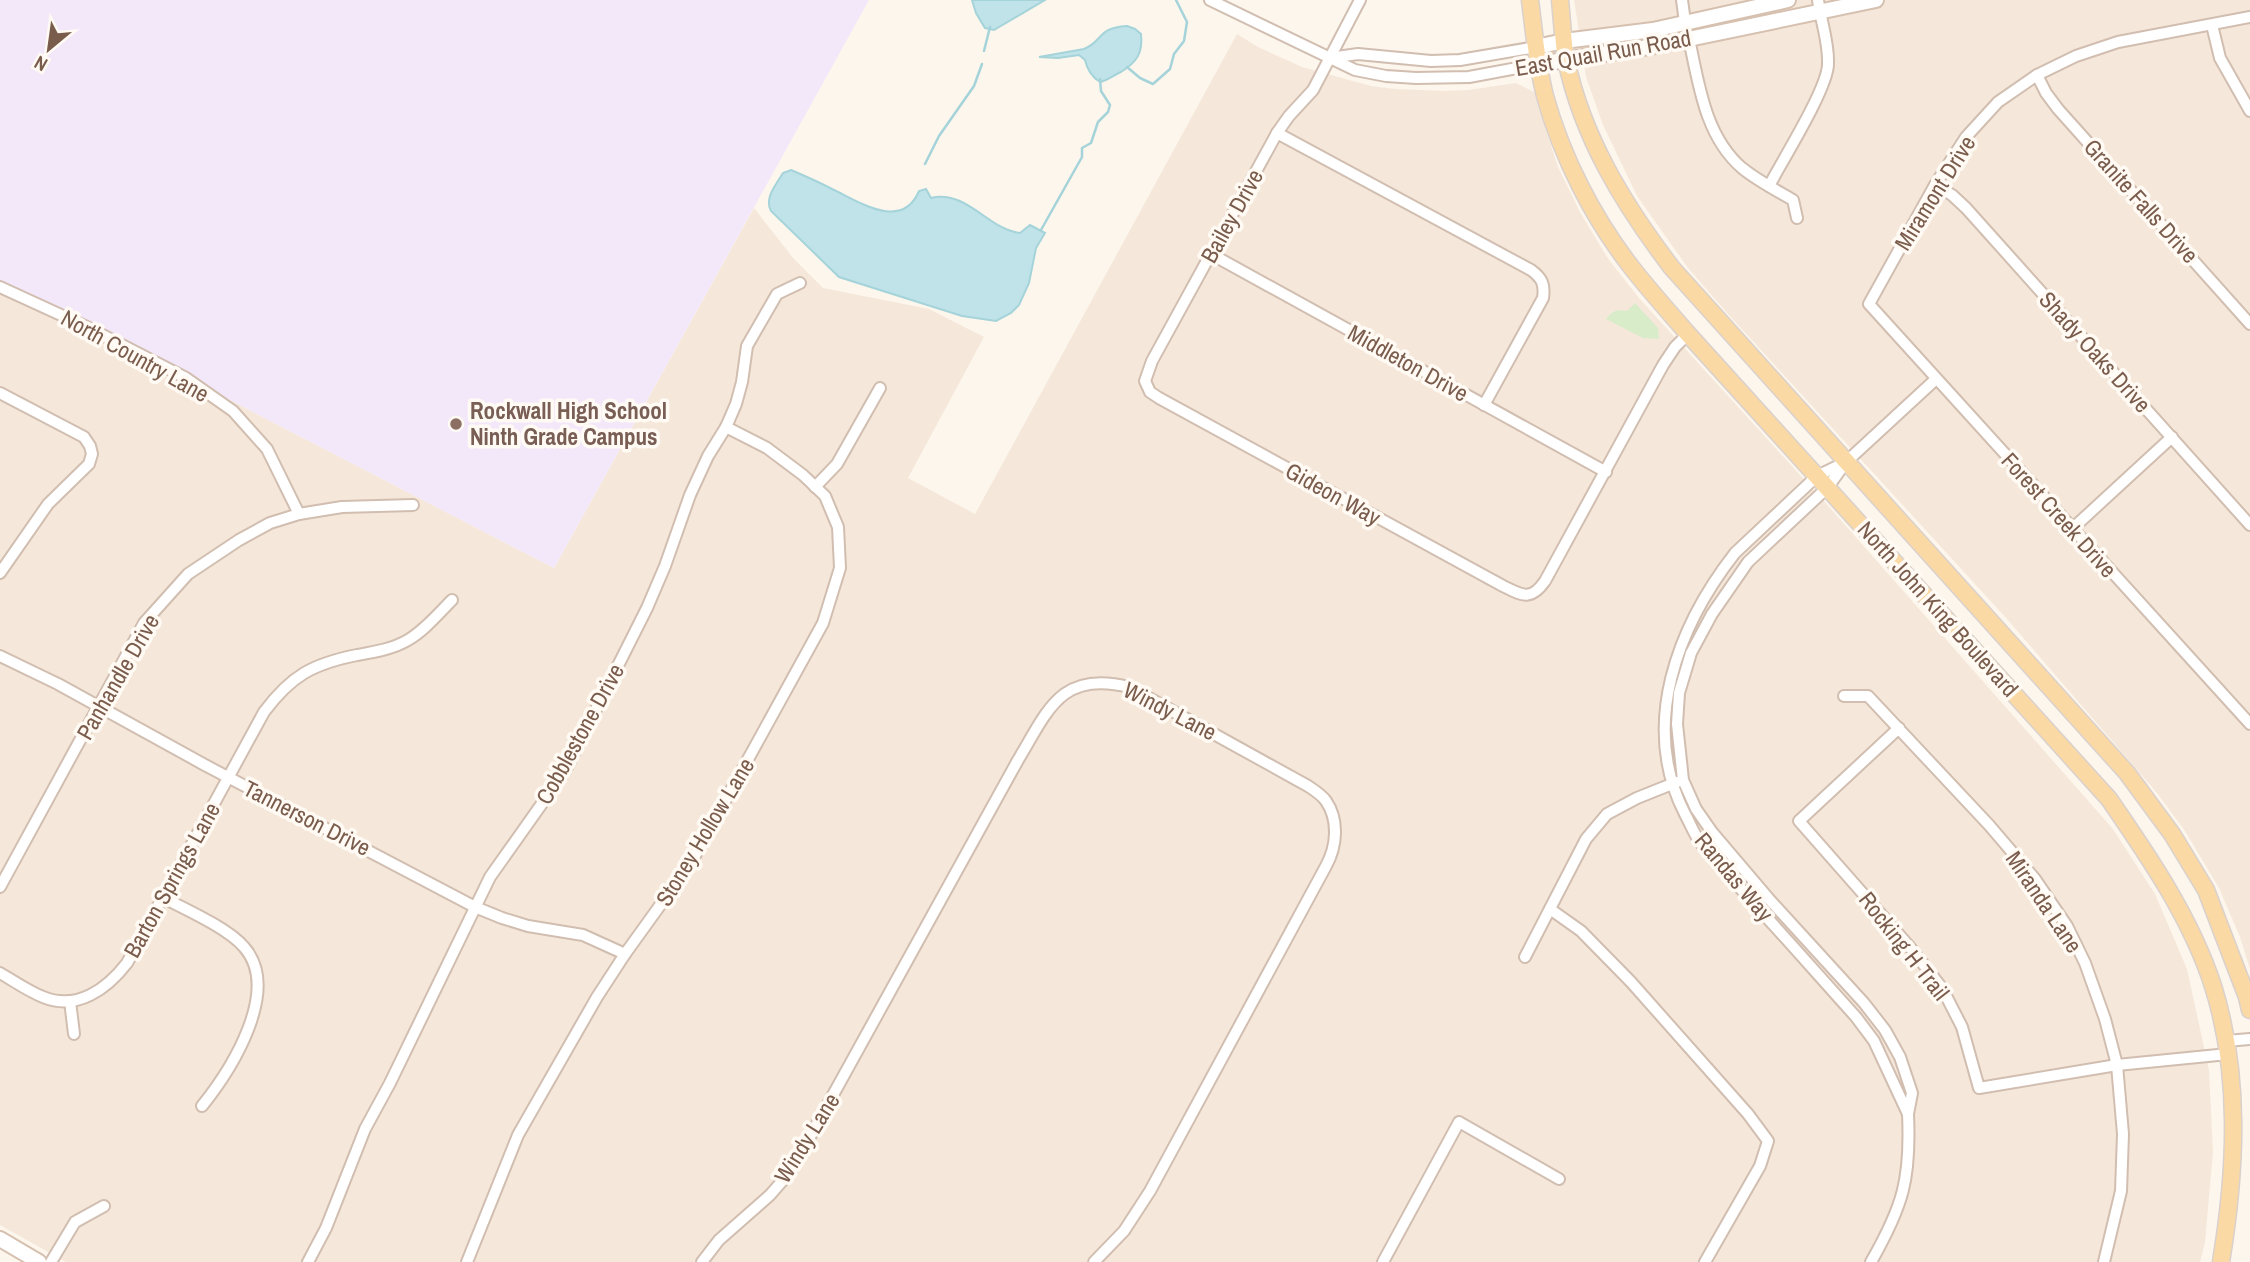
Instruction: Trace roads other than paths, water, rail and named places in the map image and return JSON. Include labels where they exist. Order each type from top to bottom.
[{"type":"main road","name":"North John King Boulevard","points":[[1530,0],[1535,47],[1545,95],[1557,130],[1585,193],[1632,268],[1688,334],[2109,799],[2162,877],[2213,985],[2227,1048],[2233,1104],[2232,1177],[2221,1262]]},
{"type":"main road","name":"North John King Boulevard","points":[[1560,0],[1566,59],[1576,99],[1589,135],[1639,225],[1672,268],[2135,783],[2172,834],[2206,890],[2250,1010]]},
{"type":"street","name":"East Quail Run Road","points":[[1210,0],[1355,70],[1416,78],[1469,77],[1689,39],[1819,5],[1877,0]]},
{"type":"street","name":"Bailey Drive","points":[[1145,381],[1152,362],[1277,133],[1314,90],[1360,0]]},
{"type":"street","points":[[1682,0],[1685,22]]},
{"type":"street","name":"East Quail Run Road","points":[[1330,58],[1358,54],[1431,61],[1460,60],[1564,41],[1653,30],[1788,0]]},
{"type":"street","points":[[1769,186],[1822,87],[1828,68],[1827,43],[1819,5]]},
{"type":"street","name":"Miramont Drive","points":[[1869,304],[1935,185],[1966,137],[1998,102],[2037,75],[2076,56],[2118,42],[2250,17]]},
{"type":"street","points":[[2212,25],[2220,58],[2250,111]]},
{"type":"street","points":[[1689,39],[1701,98],[1709,121],[1726,151],[1741,167],[1793,200],[1797,218]]},
{"type":"street","name":"Granite Falls Drive","points":[[2037,75],[2058,109],[2250,324]]},
{"type":"street","points":[[1277,133],[1531,270],[1541,278],[1545,288],[1543,298],[1484,405]]},
{"type":"street","name":"Shady Oaks Drive","points":[[1935,185],[1966,208],[2250,525]]},
{"type":"street","name":"Middleton Drive","points":[[1211,254],[1606,472]]},
{"type":"street","name":"Cobblestone Drive","points":[[308,1262],[326,1228],[365,1129],[490,877],[565,771],[647,608],[690,495],[726,427],[742,382],[747,346],[754,332],[777,294],[800,283]]},
{"type":"street","name":"North Country Lane","points":[[0,287],[85,326],[186,378],[233,411],[268,449],[299,514]]},
{"type":"street","name":"Forest Creek Drive","points":[[1869,304],[2250,724]]},
{"type":"street","points":[[1606,472],[1663,365],[1688,334]]},
{"type":"street","name":"Randas Way","points":[[1908,1114],[1874,1041],[1856,1017],[1699,841],[1677,782],[1664,727],[1665,702],[1682,642],[1715,581],[1735,553],[1846,462],[1936,379]]},
{"type":"street","name":"Gideon Way","points":[[1145,381],[1150,392],[1158,398],[1503,586],[1529,596],[1538,592],[1545,581],[1606,472]]},
{"type":"street","points":[[815,486],[837,464],[880,388]]},
{"type":"street","points":[[0,393],[84,437],[92,454],[89,464],[48,504],[30,527],[0,573]]},
{"type":"street","name":"Stoney Hollow Lane","points":[[467,1262],[518,1135],[597,997],[692,861],[823,624],[840,568],[838,527],[825,496],[803,475],[767,448],[726,427]]},
{"type":"street","points":[[2072,529],[2172,437]]},
{"type":"street","name":"Randas Way","points":[[1823,481],[1748,562],[1712,614],[1691,653],[1678,701],[1677,782],[1712,832],[1864,1003],[1885,1030],[1900,1057],[1912,1093],[1908,1114],[1910,1152],[1906,1182],[1896,1217],[1871,1262]]},
{"type":"street","name":"Panhandle Drive","points":[[0,887],[144,623],[188,575],[239,540],[270,523],[299,514],[342,507],[413,505]]},
{"type":"street","name":"Barton Springs Lane","points":[[70,1002],[83,999],[116,978],[127,963],[264,712],[279,692],[320,663],[390,648],[408,640],[426,627],[452,600]]},
{"type":"street","name":"Tannerson Drive","points":[[0,656],[33,670],[475,907],[528,926],[583,935],[625,954]]},
{"type":"street","name":"Windy Lane","points":[[702,1262],[719,1240],[770,1195],[791,1171],[1018,760],[1049,709],[1060,696],[1078,685],[1110,682],[1129,687],[1308,786],[1324,798],[1329,807],[1333,815],[1335,836],[1331,857],[1150,1191],[1124,1231],[1094,1262]]},
{"type":"street","name":"Miranda Lane","points":[[1844,696],[1868,696],[1997,834],[2035,879],[2067,926],[2085,963],[2105,1018],[2117,1065],[2123,1134],[2121,1191],[2104,1262]]},
{"type":"street","name":"Rocking H Trail","points":[[1899,728],[1799,821],[1909,946],[1942,988],[1962,1027],[1979,1088],[2117,1065]]},
{"type":"street","points":[[1525,957],[1586,839],[1607,814],[1677,782]]},
{"type":"street","points":[[162,897],[237,941],[245,948],[257,974],[258,990],[254,1015],[221,1082],[202,1106]]},
{"type":"street","points":[[1550,909],[1581,931],[1631,982],[1748,1114],[1768,1141],[1759,1166],[1705,1262]]},
{"type":"street","points":[[0,973],[41,996],[70,1002],[74,1034]]},
{"type":"street","points":[[2117,1065],[2227,1048],[2250,1039]]},
{"type":"street","points":[[1383,1262],[1459,1122],[1559,1179]]},
{"type":"street","points":[[51,1262],[75,1222],[104,1206]]},
{"type":"street","points":[[0,1240],[39,1262]]},
{"type":"water","points":[[972,0],[1045,0],[994,30],[985,28]]},
{"type":"water","points":[[1127,26],[1141,34],[1138,56],[1127,68],[1103,81],[1100,82],[1092,75],[1085,60],[1079,55],[1039,57],[1084,49],[1110,29]]},
{"type":"water","points":[[791,170],[879,210],[902,210],[919,191],[926,189],[931,198],[955,199],[1009,230],[1020,233],[1030,225],[1045,233],[1036,248],[1029,283],[1019,305],[996,321],[962,316],[839,277],[771,211],[769,201],[772,192],[783,173]]},
{"type":"waterway","points":[[1127,67],[1153,84],[1170,69],[1174,54],[1184,41],[1187,22],[1176,0]]},
{"type":"waterway","points":[[984,51],[990,27]]},
{"type":"waterway","points":[[925,164],[939,136],[974,86],[982,64]]},
{"type":"waterway","points":[[1041,230],[1082,157],[1082,148],[1091,143],[1098,122],[1108,112],[1110,105],[1101,91],[1100,79]]},
{"type":"place","name":"Rockwall High School Ninth Grade Campus","points":[[456,424]]}]
